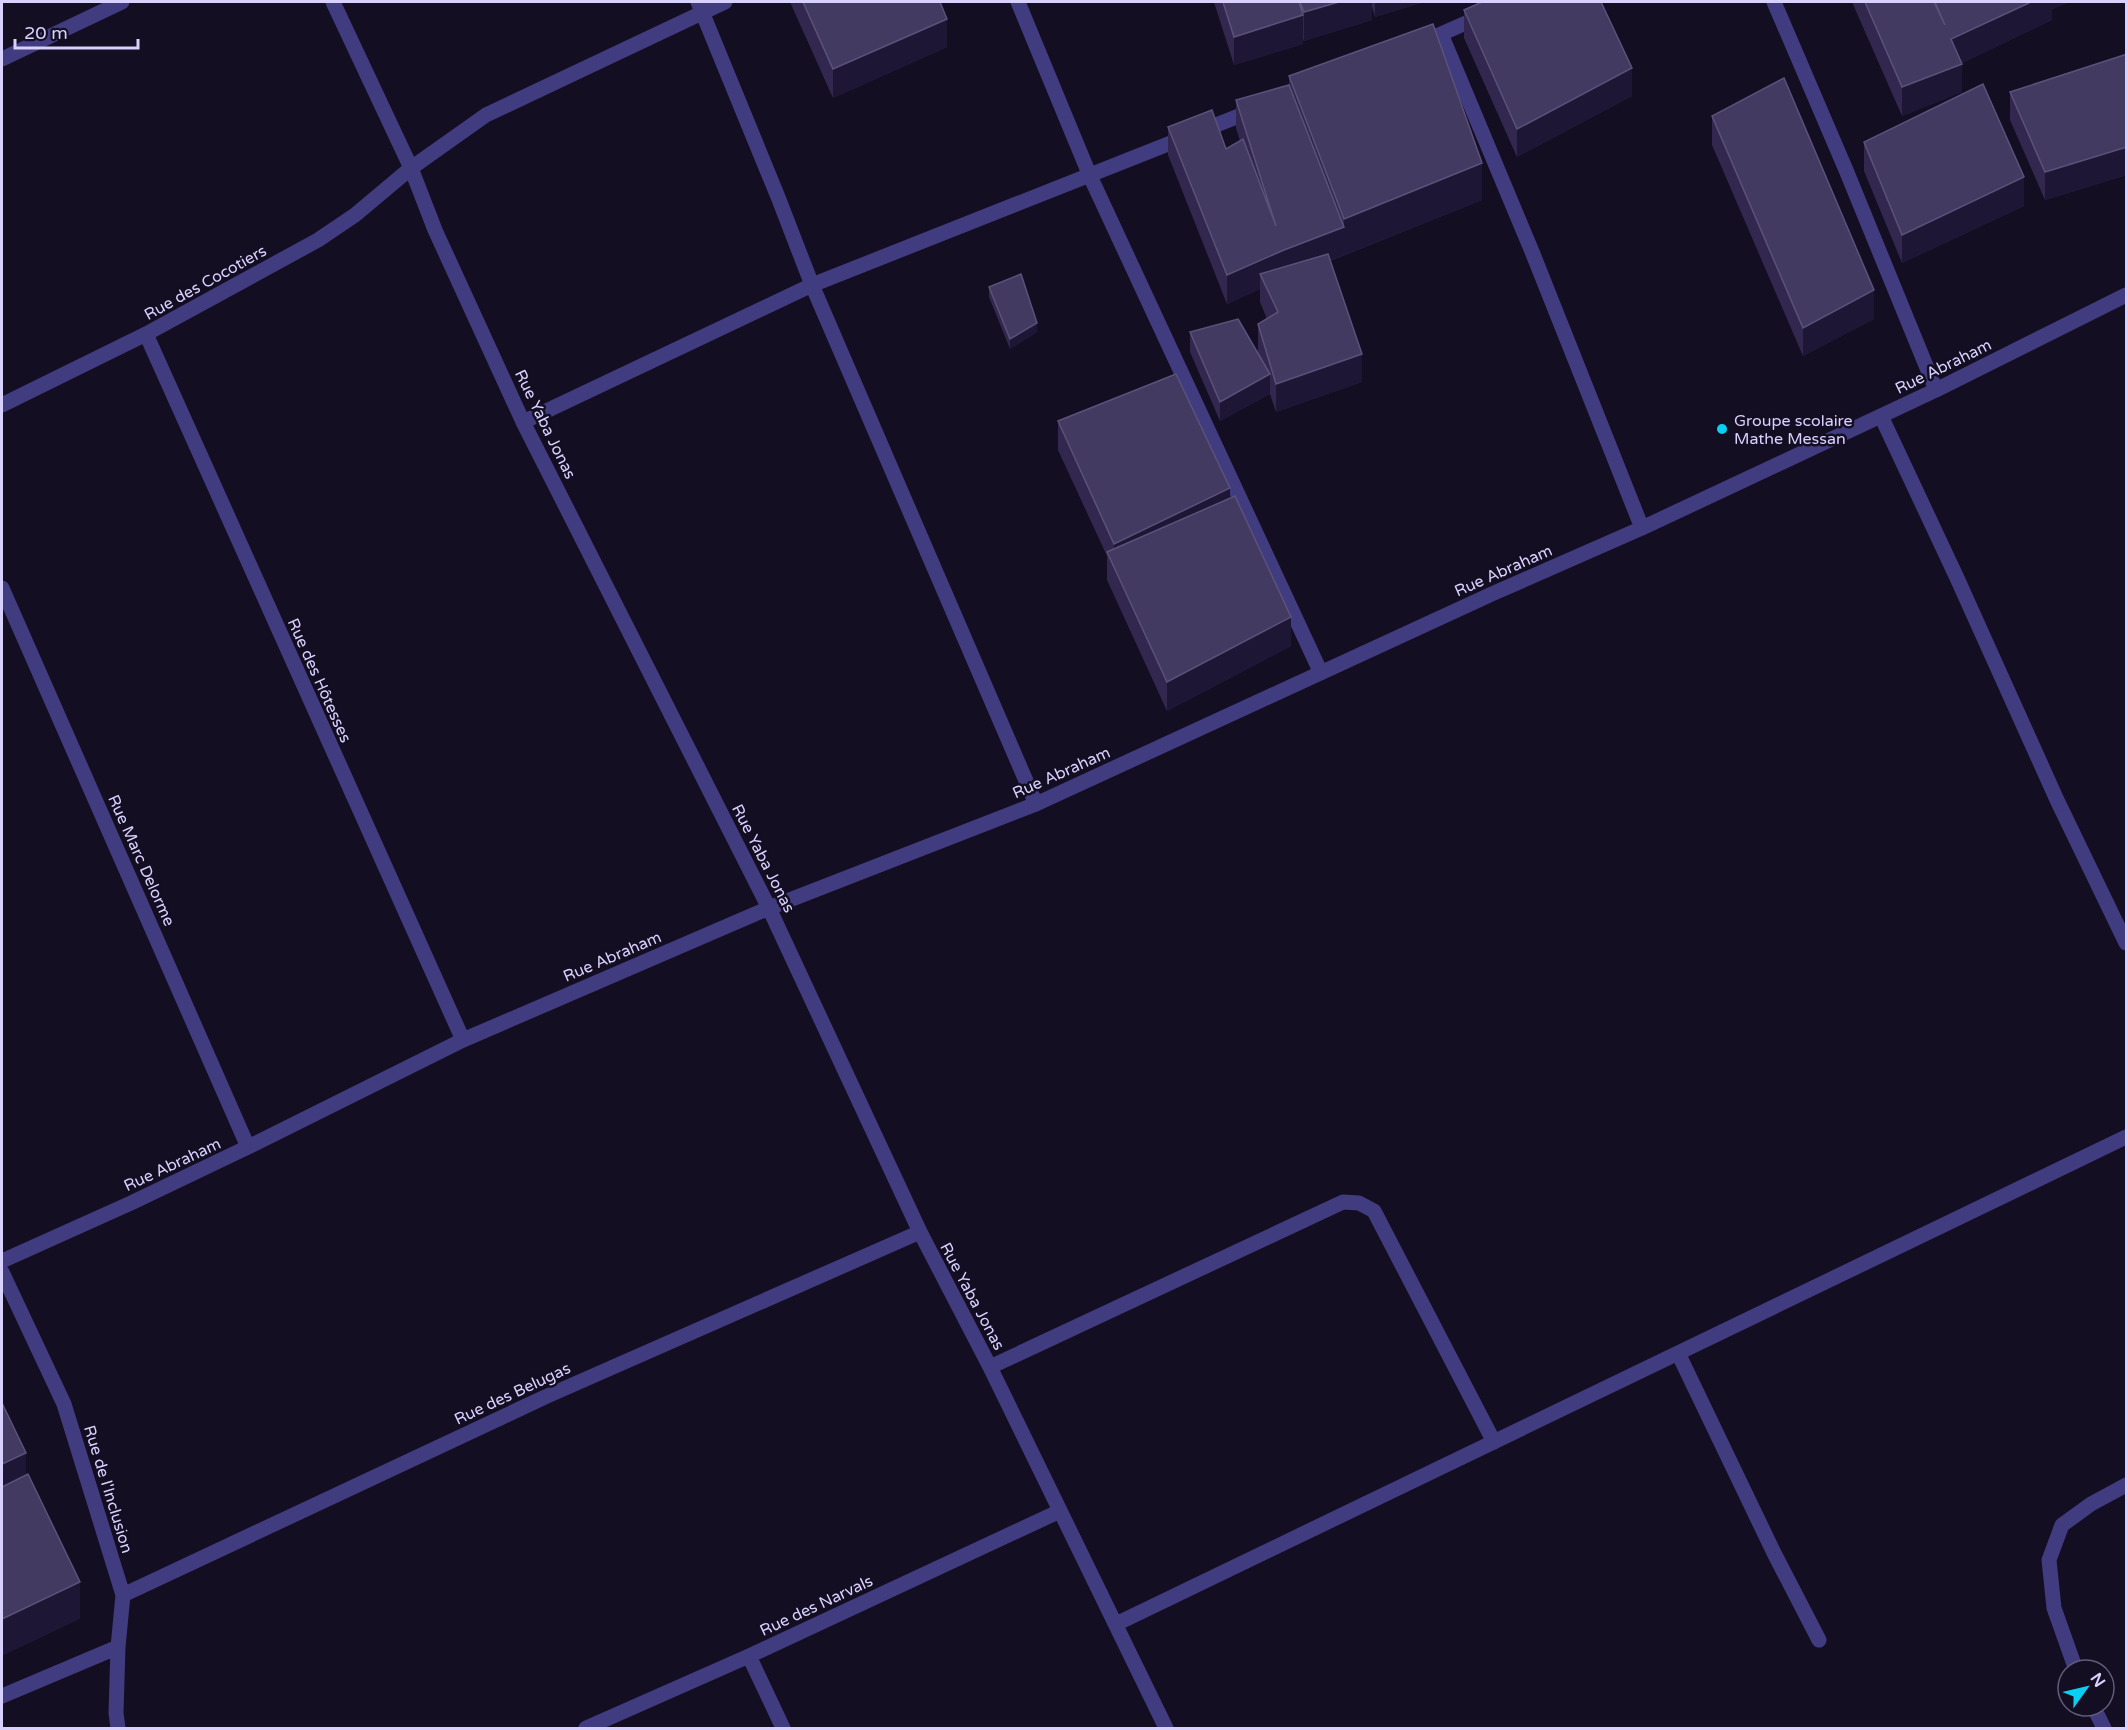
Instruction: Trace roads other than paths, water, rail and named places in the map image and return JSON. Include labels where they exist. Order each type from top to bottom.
[{"type":"street","points":[[2,59],[122,2]]},
{"type":"street","name":"Rue Yaba Jonas","points":[[333,2],[411,168],[435,230],[523,422],[769,908],[920,1232],[990,1367],[1166,1728]]},
{"type":"street","name":"Rue des Cocotiers","points":[[2,405],[146,334],[318,240],[355,215],[411,168],[486,115],[701,7],[725,2]]},
{"type":"street","points":[[1018,2],[1090,176],[1321,673]]},
{"type":"street","points":[[1408,48],[1514,2]]},
{"type":"street","points":[[1774,2],[1851,181],[1936,390]]},
{"type":"street","points":[[701,7],[812,285],[1036,804]]},
{"type":"street","points":[[1441,34],[1533,254],[1642,528]]},
{"type":"street","points":[[523,422],[812,285],[1266,105]]},
{"type":"street","name":"Rue Abraham","points":[[2,1261],[248,1148],[463,1040],[769,908],[1036,804],[1494,593],[1642,528],[1936,390],[2127,295]]},
{"type":"street","name":"Rue des Hôtesses","points":[[146,334],[463,1040]]},
{"type":"street","points":[[1881,416],[2057,800],[2127,944]]},
{"type":"street","name":"Rue Marc Delorme","points":[[2,588],[248,1148]]},
{"type":"street","points":[[1116,1624],[2127,1137]]},
{"type":"street","points":[[990,1367],[1343,1202],[1359,1203],[1374,1211],[1494,1442]]},
{"type":"street","name":"Rue des Belugas","points":[[123,1595],[545,1397],[920,1232]]},
{"type":"street","name":"Rue de l'Inclusion","points":[[2,1272],[64,1404],[123,1595],[118,1647],[116,1713],[118,1728]]},
{"type":"street","points":[[1678,1353],[1774,1553],[1819,1640]]},
{"type":"street","points":[[2072,1658],[2054,1608],[2049,1560],[2062,1525],[2091,1504],[2127,1485]]},
{"type":"street","name":"Rue des Narvals","points":[[586,1728],[749,1656],[1060,1511]]},
{"type":"street","points":[[2,1696],[118,1647]]},
{"type":"street","points":[[749,1656],[783,1728]]},
{"type":"place","name":"Groupe scolaire Mathe Messan","points":[[1722,429]]}]
